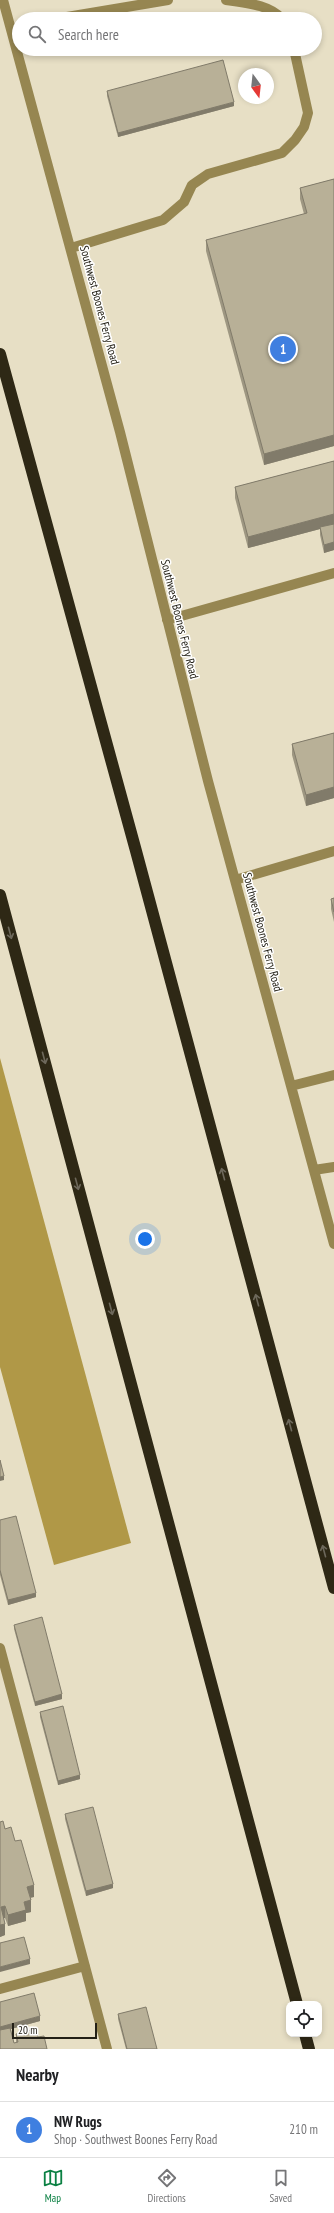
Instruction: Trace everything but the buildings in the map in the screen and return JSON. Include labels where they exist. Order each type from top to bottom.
[{"type":"highway","points":[[0,354],[138,858],[334,1588]]},
{"type":"highway","points":[[0,895],[296,2001]]},
{"type":"highway","points":[[306,2037],[309,2049]]},
{"type":"street","name":"Southwest Boones Ferry Road","points":[[3,0],[12,20]]},
{"type":"street","points":[[97,12],[168,0]]},
{"type":"street","points":[[226,0],[258,5],[272,12]]},
{"type":"street","name":"Southwest Boones Ferry Road","points":[[23,56],[235,880],[334,1244]]},
{"type":"street","points":[[71,248],[163,220],[184,202],[192,185],[208,174],[282,153],[298,136],[304,127],[308,113],[296,56]]},
{"type":"street","points":[[167,620],[334,573]]},
{"type":"street","points":[[235,880],[334,851]]},
{"type":"street","points":[[291,1086],[334,1075]]},
{"type":"street","points":[[314,1170],[334,1167]]},
{"type":"street","points":[[0,1648],[107,2049]]},
{"type":"street","points":[[0,1989],[85,1966]]},
{"type":"shaded area","points":[[0,1058],[131,1543],[54,1565],[0,1367]]},
{"type":"place","name":"NW Rugs","points":[[283,349]]}]
